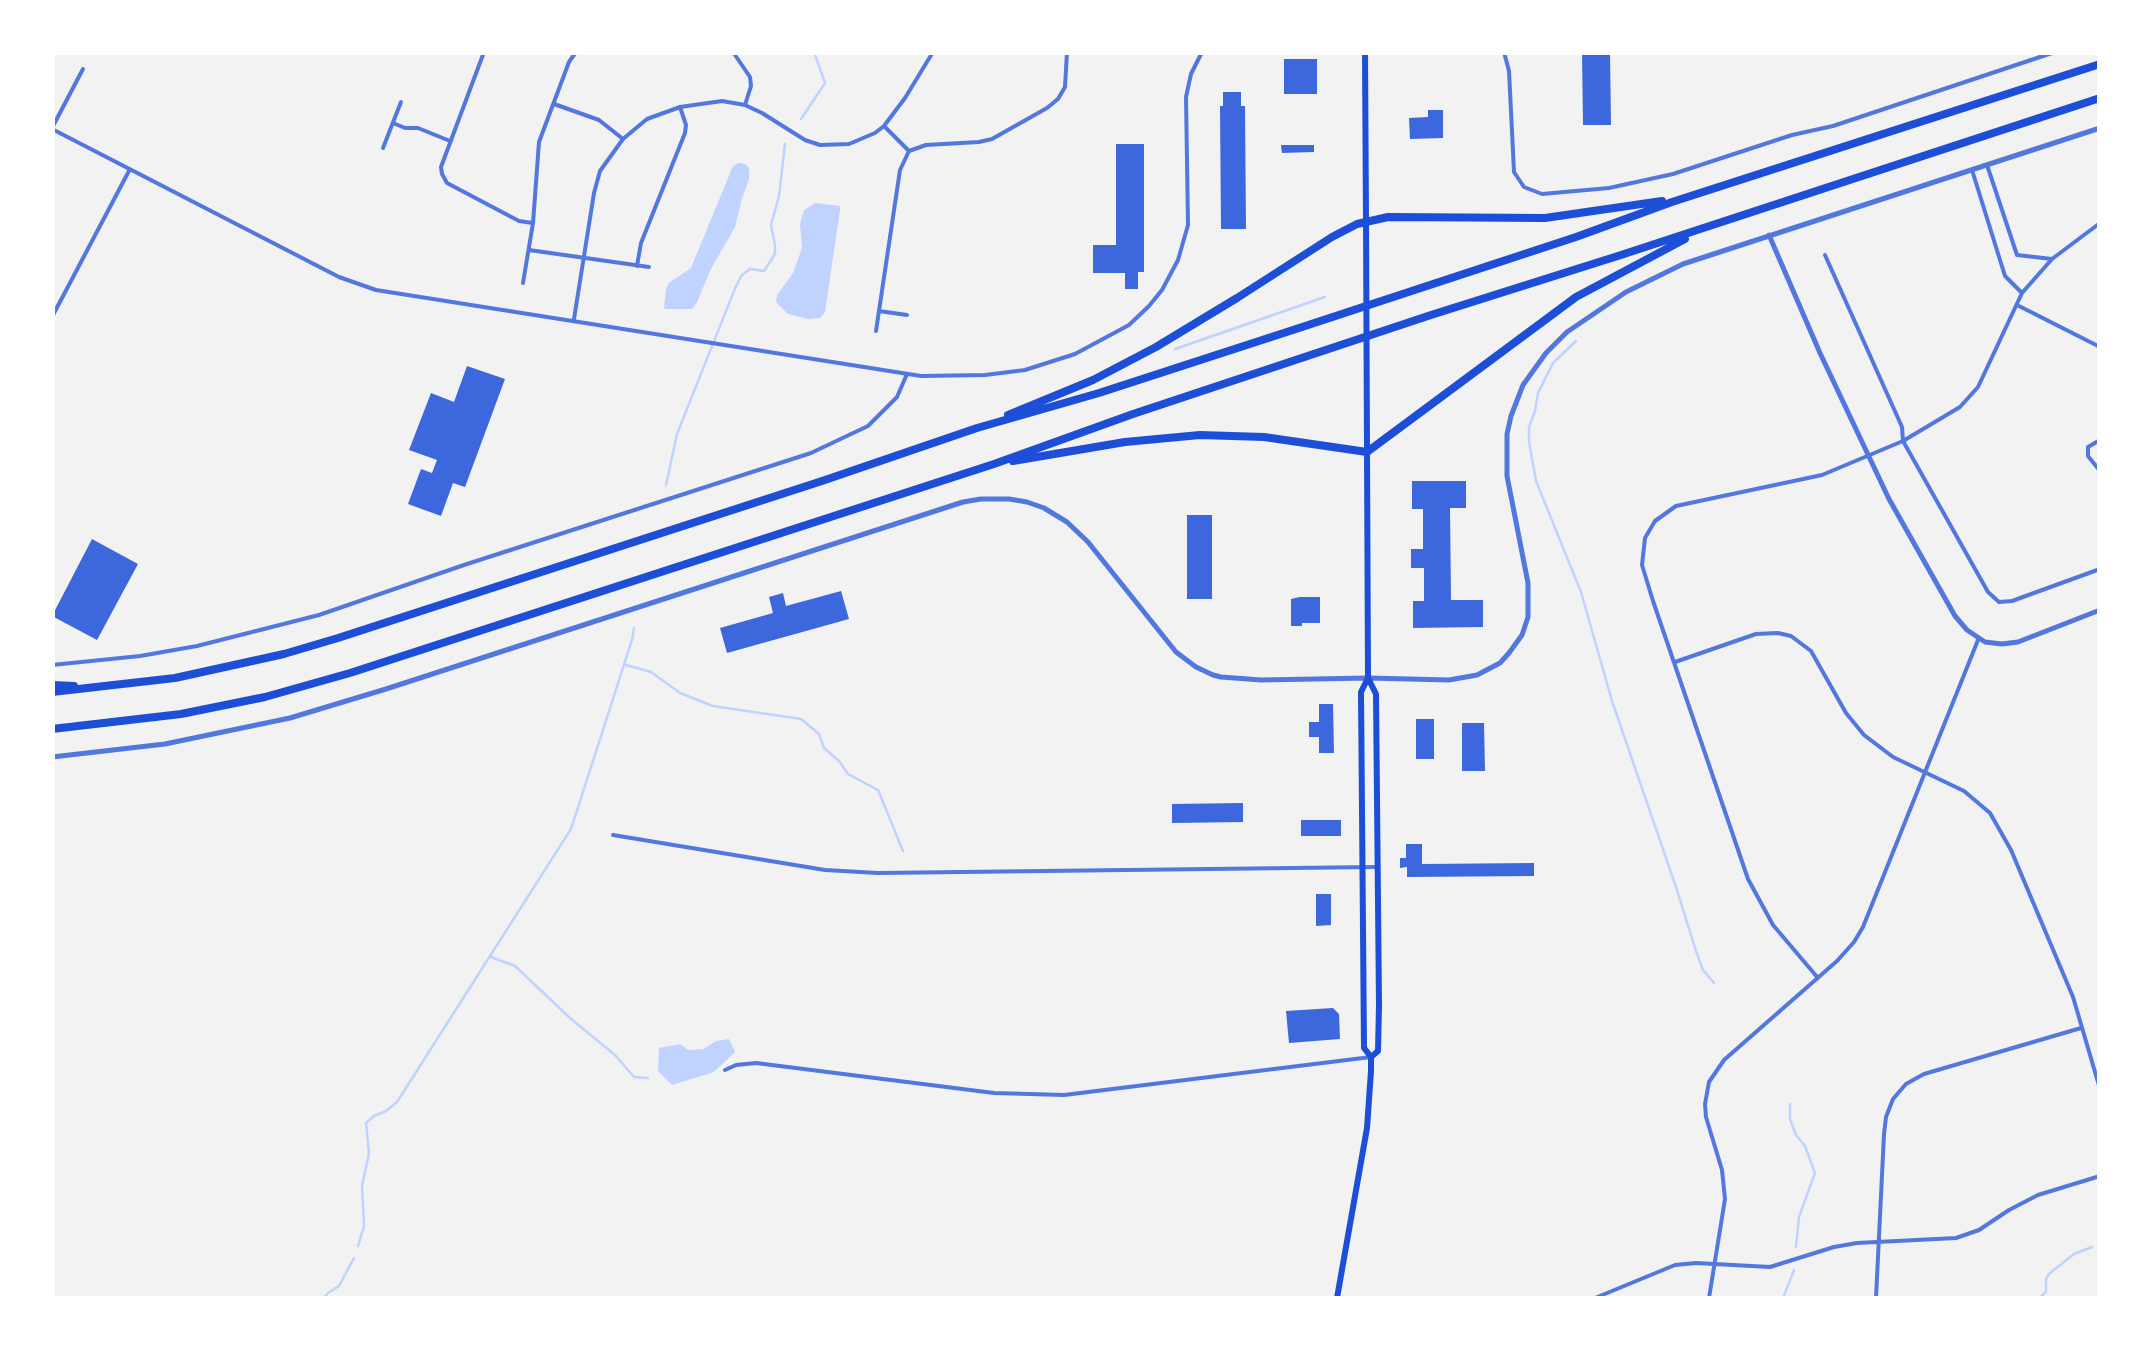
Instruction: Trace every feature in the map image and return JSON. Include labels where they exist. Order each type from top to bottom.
[{"type":"highway","points":[[976,428],[1100,394],[2100,64]]},
{"type":"highway","points":[[52,729],[181,714],[322,682],[2100,98]]},
{"type":"highway","points":[[52,688],[118,686],[228,667],[338,638],[976,428],[1126,363],[1332,236],[1366,221],[1388,217],[1545,218],[1686,198]]},
{"type":"highway","points":[[994,464],[1125,442],[1200,435],[1264,437],[1367,452],[1576,297],[1702,229]]},
{"type":"main road","points":[[1365,52],[1368,678],[1376,694],[1378,1051],[1371,1057]]},
{"type":"main road","points":[[1337,1298],[1368,1121],[1371,1057],[1364,1048],[1361,692],[1368,678]]},
{"type":"street","points":[[484,52],[441,168],[447,184],[519,221],[532,223]]},
{"type":"street","points":[[524,283],[539,142],[576,52]]},
{"type":"street","points":[[733,52],[750,76],[745,106]]},
{"type":"street","points":[[574,320],[600,171],[623,139],[647,119],[680,107],[722,100],[762,113],[805,140],[849,144],[884,126],[934,52]]},
{"type":"street","points":[[958,52],[1022,52]]},
{"type":"street","points":[[876,332],[900,170],[909,151],[926,145],[992,139],[1047,108],[1065,86],[1067,52]]},
{"type":"street","points":[[83,69],[52,128],[357,285],[391,294],[907,374],[985,376],[1053,362],[1118,332],[1149,306],[1172,272],[1184,243],[1188,216],[1186,97],[1202,52]]},
{"type":"street","points":[[1504,52],[1509,71],[1514,172],[1524,187],[1542,194],[1610,188],[1674,174],[2055,52]]},
{"type":"street","points":[[383,148],[401,102]]},
{"type":"street","points":[[554,104],[599,120],[623,139]]},
{"type":"street","points":[[638,266],[641,243],[685,133],[680,107]]},
{"type":"street","points":[[392,123],[450,141]]},
{"type":"street","points":[[884,126],[909,151]]},
{"type":"street","points":[[52,757],[166,744],[290,718],[981,499],[1027,502],[1067,522],[1088,542],[1176,652],[1204,671],[1221,677],[1261,680],[1467,678],[1489,670],[1510,653],[1524,629],[1530,600],[1507,476],[1507,434],[1519,394],[1534,367],[1577,324],[1626,292],[1683,264],[2100,128]]},
{"type":"street","points":[[1987,165],[2016,255],[2052,258]]},
{"type":"street","points":[[52,317],[130,169]]},
{"type":"street","points":[[1972,170],[2005,276],[2022,293]]},
{"type":"street","points":[[1818,978],[1774,925],[1748,879],[1642,565],[1643,544],[1655,521],[1669,509],[1812,478],[1902,441],[1960,407],[1978,387],[2022,293],[2052,258],[2100,223]]},
{"type":"street","points":[[1769,234],[1820,353],[1890,499],[1966,630],[1978,639],[1996,644],[2018,642],[2100,610]]},
{"type":"street","points":[[529,250],[650,267]]},
{"type":"street","points":[[1825,255],[1902,427],[1902,441],[1988,592],[1999,602],[2012,601],[2100,569]]},
{"type":"street","points":[[2017,305],[2100,347]]},
{"type":"street","points":[[879,311],[906,315]]},
{"type":"street","points":[[52,665],[197,646],[319,615],[811,454],[868,426],[898,397],[907,374]]},
{"type":"street","points":[[2100,440],[2088,446],[2088,456],[2100,471]]},
{"type":"street","points":[[1675,662],[1756,634],[1790,636],[1814,656],[1846,714],[1864,735],[1893,756],[1956,786],[1990,813],[2004,834],[2073,997],[2100,1088]]},
{"type":"street","points":[[1709,1298],[1724,1184],[1706,1117],[1709,1082],[1724,1060],[1843,955],[1863,927],[1978,639]]},
{"type":"street","points":[[613,836],[824,870],[878,874],[1377,867]]},
{"type":"street","points":[[1876,1298],[1886,1117],[1901,1088],[1924,1074],[2082,1028]]},
{"type":"street","points":[[725,1070],[756,1063],[1030,1095],[1080,1093],[1371,1057]]},
{"type":"street","points":[[1595,1298],[1675,1264],[1770,1267],[1834,1247],[1956,1238],[1979,1230],[2038,1195],[2100,1176]]},
{"type":"water","points":[[738,163],[749,168],[749,179],[735,227],[697,302],[692,309],[664,309],[669,283],[691,268],[733,166]]},
{"type":"water","points":[[815,203],[840,206],[840,210],[825,312],[820,318],[808,319],[788,314],[776,302],[802,248],[800,224],[804,210]]},
{"type":"water","points":[[729,1039],[735,1052],[714,1072],[672,1085],[658,1071],[659,1048],[680,1044],[688,1050],[704,1049]]},
{"type":"building","points":[[1582,52],[1610,52],[1611,125],[1583,125]]},
{"type":"building","points":[[1284,59],[1317,59],[1317,94],[1284,94]]},
{"type":"building","points":[[1223,92],[1241,92],[1241,106],[1245,106],[1246,229],[1221,229]]},
{"type":"building","points":[[1428,110],[1443,110],[1443,138],[1410,139],[1409,118],[1428,117]]},
{"type":"building","points":[[1116,144],[1144,144],[1144,272],[1138,272],[1138,289],[1125,289],[1125,273],[1093,273],[1093,245],[1116,245]]},
{"type":"building","points":[[1281,145],[1314,145],[1314,152],[1282,153]]},
{"type":"building","points":[[467,366],[505,379],[465,487],[453,483],[441,516],[408,504],[421,469],[432,473],[437,460],[409,450],[431,393],[454,402]]},
{"type":"building","points":[[1412,481],[1466,481],[1466,508],[1450,508],[1451,600],[1483,600],[1483,627],[1413,628],[1413,601],[1424,601],[1424,568],[1411,568],[1411,549],[1423,549],[1423,509],[1412,509]]},
{"type":"building","points":[[1187,515],[1212,515],[1212,599],[1187,599]]},
{"type":"building","points":[[92,539],[138,564],[97,640],[52,616]]},
{"type":"building","points":[[841,591],[849,619],[727,653],[720,628],[773,613],[769,597],[783,593],[786,606]]},
{"type":"building","points":[[1320,597],[1320,623],[1291,626],[1291,599]]},
{"type":"building","points":[[1319,704],[1333,704],[1334,753],[1319,753],[1319,737],[1309,737],[1309,722],[1319,722]]},
{"type":"building","points":[[1416,719],[1434,719],[1434,759],[1416,759]]},
{"type":"building","points":[[1462,723],[1484,723],[1485,771],[1462,771]]},
{"type":"building","points":[[1243,803],[1243,822],[1172,823],[1172,804]]},
{"type":"building","points":[[1301,820],[1341,820],[1341,836],[1301,836]]},
{"type":"building","points":[[1406,844],[1422,844],[1422,864],[1534,863],[1534,876],[1407,877],[1407,867],[1400,868],[1400,858],[1406,858]]},
{"type":"building","points":[[1316,894],[1331,894],[1331,925],[1316,926]]},
{"type":"building","points":[[1333,1008],[1339,1014],[1340,1039],[1289,1043],[1286,1011]]},
{"type":"waterway","points":[[801,119],[825,83],[814,52]]},
{"type":"waterway","points":[[666,485],[677,434],[736,286],[750,269],[764,271],[775,254],[771,225],[785,144]]},
{"type":"waterway","points":[[1175,349],[1325,297]]},
{"type":"waterway","points":[[1576,341],[1553,363],[1538,393],[1529,427],[1536,481],[1581,592],[1612,701],[1696,951],[1703,970],[1714,983]]},
{"type":"waterway","points":[[358,1246],[364,1226],[362,1186],[369,1153],[366,1123],[397,1102],[571,829],[634,628]]},
{"type":"waterway","points":[[626,665],[651,672],[680,693],[713,706],[801,719],[819,734],[824,748],[848,774],[878,790],[903,851]]},
{"type":"waterway","points":[[491,957],[515,966],[615,1055],[634,1077],[648,1078]]},
{"type":"waterway","points":[[1790,1104],[1790,1119],[1815,1173],[1799,1217],[1796,1247]]},
{"type":"waterway","points":[[2039,1298],[2046,1292],[2049,1274],[2074,1254],[2092,1247]]},
{"type":"waterway","points":[[324,1298],[339,1286],[354,1258]]},
{"type":"waterway","points":[[1783,1298],[1794,1270]]}]
